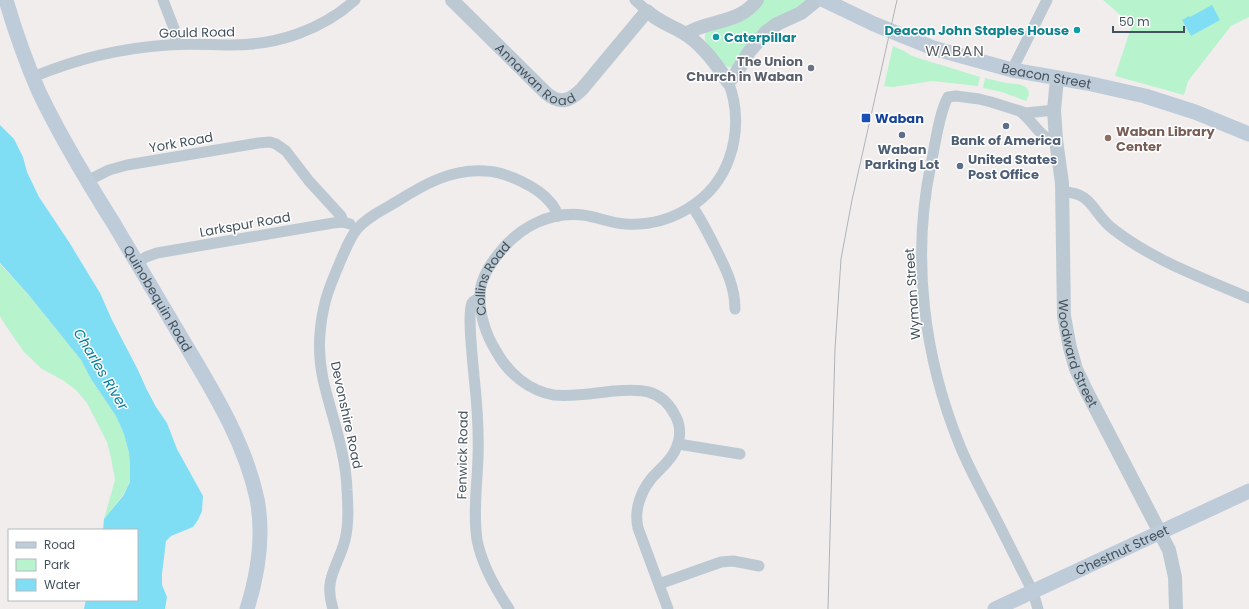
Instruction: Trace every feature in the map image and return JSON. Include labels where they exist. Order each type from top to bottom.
[{"type":"main road","name":"Quinobequin Road","points":[[6,0],[18,39],[33,77],[57,128],[221,406],[241,447],[257,500],[260,531],[258,564],[247,609]]},
{"type":"main road","name":"Beacon Street","points":[[824,0],[902,36],[948,52],[1012,70],[1130,93],[1166,102],[1249,134]]},
{"type":"main road","name":"Chestnut Street","points":[[996,609],[1249,491]]},
{"type":"street","points":[[163,0],[175,31],[176,44]]},
{"type":"street","name":"Gould Road","points":[[33,77],[109,52],[176,44],[247,45],[283,39],[307,30],[329,19],[347,8],[356,0]]},
{"type":"street","name":"Annawan Road","points":[[452,0],[542,89],[551,97],[560,100],[569,99],[578,93],[647,12]]},
{"type":"street","points":[[635,0],[647,12]]},
{"type":"street","points":[[686,34],[699,27],[738,16],[751,7],[757,0]]},
{"type":"street","points":[[728,82],[737,72],[749,52],[766,32],[776,24],[798,14],[817,0]]},
{"type":"street","points":[[1012,70],[1047,0]]},
{"type":"street","name":"Collins Road","points":[[647,12],[658,20],[686,34],[698,44],[728,82],[734,99],[735,134],[731,154],[726,168],[715,185],[702,199],[678,214],[665,219],[637,224],[618,224],[583,215],[558,216],[533,224],[508,243],[493,261],[481,285],[480,298],[484,324],[494,348],[508,369],[521,380],[541,392],[556,395],[573,395],[637,389],[656,394],[667,402],[677,419],[680,432],[678,444],[671,458],[647,485],[637,510],[637,522],[668,609]]},
{"type":"street","name":"Woodward Street","points":[[1057,78],[1054,110],[1062,192],[1064,312],[1067,337],[1080,379],[1091,402],[1169,550],[1175,577],[1176,609]]},
{"type":"street","name":"Wyman Street","points":[[1033,592],[968,464],[944,404],[927,327],[921,261],[928,178],[943,108],[948,97],[956,96],[979,99],[1021,112],[1030,113],[1054,110]]},
{"type":"street","name":"Wyman Street","points":[[1021,112],[1045,137],[1056,140]]},
{"type":"street","name":"York Road","points":[[87,181],[109,170],[127,165],[270,142],[281,147],[291,157],[309,181],[338,213],[344,222]]},
{"type":"street","name":"Devonshire Road","points":[[333,609],[330,595],[330,580],[345,540],[348,510],[347,488],[342,456],[322,374],[321,328],[329,288],[347,245],[358,228],[366,221],[413,191],[430,182],[455,173],[492,171],[502,173],[519,180],[540,192],[547,198],[558,216]]},
{"type":"street","points":[[1062,192],[1073,192],[1082,196],[1112,229],[1140,248],[1160,259],[1249,298]]},
{"type":"street","points":[[692,206],[702,221],[730,278],[734,290],[735,309]]},
{"type":"street","points":[[344,222],[352,224],[358,228]]},
{"type":"street","name":"Larkspur Road","points":[[137,263],[146,257],[157,253],[344,222]]},
{"type":"street","name":"Fenwick Road","points":[[480,298],[472,303],[470,324],[478,426],[478,459],[475,506],[476,531],[480,552],[484,563],[509,609]]},
{"type":"street","points":[[678,444],[740,454]]},
{"type":"street","points":[[659,584],[721,562],[733,561],[759,566]]},
{"type":"street","points":[[1033,592],[1038,609]]},
{"type":"green space","points":[[762,0],[806,0],[732,67],[724,65],[706,42],[706,33],[708,30]]},
{"type":"green space","points":[[1103,0],[1249,0],[1249,17],[1231,26],[1188,81],[1184,95],[1115,76],[1132,25]]},
{"type":"green space","points":[[893,46],[912,56],[980,77],[978,86],[932,81],[893,87],[884,86]]},
{"type":"green space","points":[[985,78],[1018,84],[1026,87],[1029,95],[1026,101],[1002,92],[983,88]]},
{"type":"green space","points":[[0,264],[28,294],[81,360],[91,379],[116,416],[124,434],[129,453],[130,482],[123,495],[104,519],[115,480],[107,442],[87,403],[76,390],[64,381],[42,369],[24,352],[6,326],[0,316]]},
{"type":"water","points":[[1212,5],[1220,20],[1191,36],[1182,20]]},
{"type":"water","name":"Charles River","points":[[0,125],[14,139],[39,197],[100,293],[146,388],[156,407],[167,423],[177,449],[203,496],[202,511],[193,527],[171,536],[166,541],[162,574],[162,585],[167,597],[165,609],[84,609],[86,601],[138,601],[138,529],[103,529],[104,519],[123,496],[130,482],[129,453],[124,434],[116,416],[91,379],[81,360],[28,294],[0,263]]},
{"type":"tram line","points":[[828,609],[835,349],[841,259],[852,200],[897,0]]},
{"type":"place","name":"Deacon John Staples House","points":[[1077,30]]},
{"type":"place","name":"Caterpillar","points":[[716,37]]},
{"type":"place","name":"The Union Church in Waban","points":[[811,68]]},
{"type":"place","name":"Waban","points":[[866,118]]},
{"type":"place","name":"Bank of America","points":[[1006,126]]},
{"type":"place","name":"Waban Parking Lot","points":[[902,135]]},
{"type":"place","name":"Waban Library Center","points":[[1108,138]]},
{"type":"place","name":"United States Post Office","points":[[960,166]]},
{"type":"district","name":"WABAN","points":[[955,51]]}]
